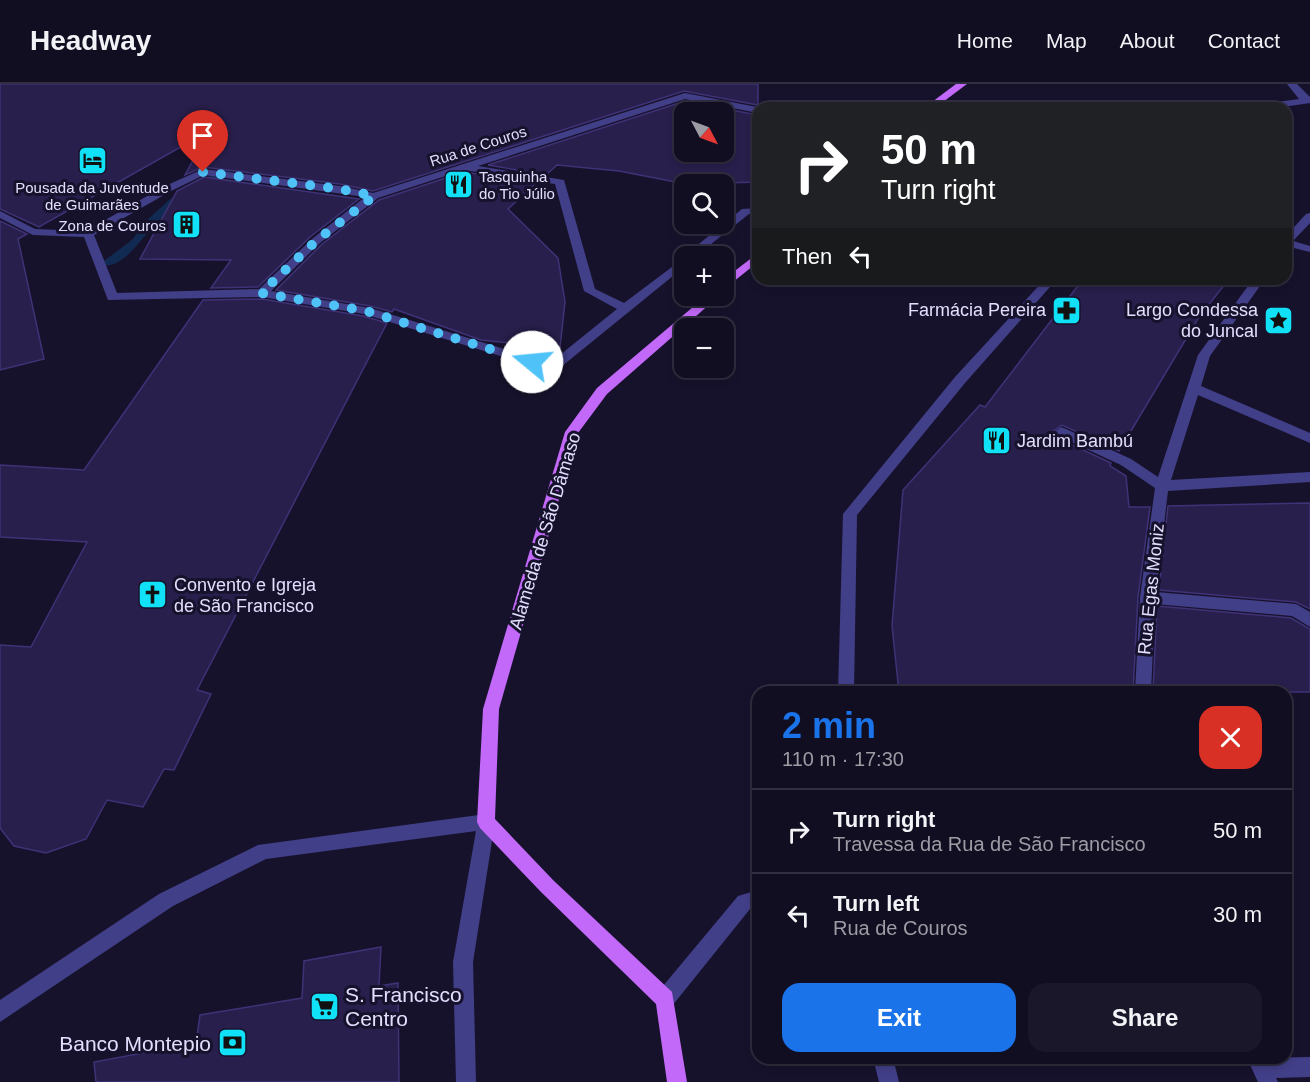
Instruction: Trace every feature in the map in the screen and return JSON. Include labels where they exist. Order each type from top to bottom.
[{"type":"main road","points":[[937,102],[962,84]]},
{"type":"main road","points":[[734,276],[752,260]]},
{"type":"main road","name":"Alameda de São Dâmaso","points":[[486,822],[492,710],[572,432],[602,392],[701,306]]},
{"type":"main road","points":[[486,822],[547,886],[665,999],[677,1082]]},
{"type":"street","points":[[681,84],[685,96]]},
{"type":"street","points":[[1292,84],[1307,100]]},
{"type":"street","name":"Rua de Couros","points":[[374,196],[685,96],[752,109]]},
{"type":"street","points":[[1292,102],[1307,100]]},
{"type":"street","points":[[460,167],[560,182],[590,291],[626,309]]},
{"type":"street","points":[[0,214],[33,232],[88,234],[167,189],[203,172],[340,189],[374,196]]},
{"type":"street","points":[[261,293],[316,241],[374,196]]},
{"type":"street","points":[[702,246],[746,211],[752,211]]},
{"type":"street","points":[[1292,236],[1310,216]]},
{"type":"street","points":[[88,234],[112,297],[261,293],[366,311],[552,368],[674,269]]},
{"type":"street","points":[[1292,244],[1310,249]]},
{"type":"street","points":[[846,686],[850,514],[960,380],[1046,285]]},
{"type":"street","points":[[1162,486],[1204,355],[1254,285]]},
{"type":"street","points":[[1194,388],[1310,438]]},
{"type":"street","points":[[1061,432],[1126,462],[1162,486],[1310,477]]},
{"type":"street","name":"Rua Egas Moniz","points":[[1143,686],[1148,597],[1162,486]]},
{"type":"street","points":[[1148,597],[1296,610],[1310,621]]},
{"type":"street","points":[[0,1012],[166,900],[264,851],[486,822]]},
{"type":"street","name":"Alameda de São Dâmaso","points":[[466,1082],[463,962],[486,822]]},
{"type":"street","points":[[665,999],[745,902],[752,900]]},
{"type":"street","points":[[884,1064],[889,1082]]},
{"type":"street","points":[[1262,1069],[1310,1067]]},
{"type":"building","points":[[0,84],[758,84],[758,102],[752,104],[684,91],[373,191],[340,184],[203,167],[185,175],[209,131],[39,227],[0,209]]},
{"type":"building","points":[[674,105],[674,162],[734,162],[734,110],[752,114],[752,182],[734,183],[734,174],[674,174],[674,182],[619,171],[557,165],[546,175],[488,165]]},
{"type":"building","points":[[464,172],[536,183],[508,209],[558,258],[565,302],[560,348],[481,340],[394,309],[392,312],[276,290],[321,245],[379,200]]},
{"type":"building","points":[[204,177],[359,199],[310,237],[258,287],[211,288],[231,260],[140,259],[177,191]]},
{"type":"building","points":[[0,221],[27,234],[18,239],[44,359],[0,370]]},
{"type":"building","points":[[1078,285],[1224,285],[1199,317],[1119,451],[1062,425],[1052,432],[1055,437],[1111,463],[1110,466],[1126,476],[1129,507],[1150,507],[1138,597],[1133,686],[898,686],[892,626],[903,490],[980,405],[985,407]]},
{"type":"building","name":"Convento e Igreja de São Francisco","points":[[262,299],[363,316],[387,323],[197,690],[211,694],[174,770],[164,769],[143,807],[107,800],[86,839],[46,853],[14,846],[0,828],[0,645],[31,647],[87,542],[0,537],[0,465],[84,470],[203,300]]},
{"type":"building","points":[[1310,503],[1310,609],[1296,602],[1159,590],[1168,506]]},
{"type":"building","points":[[1157,606],[1291,618],[1310,629],[1310,692],[1292,692],[1292,686],[1153,686]]},
{"type":"building","name":"S. Francisco Centro","points":[[381,947],[379,986],[398,983],[399,1082],[96,1082],[94,1062],[196,1043],[200,1015],[302,998],[304,961]]},
{"type":"waterway","points":[[108,263],[137,241],[148,225],[173,202],[242,160]]},
{"type":"place","name":"Pousada da Juventude de Guimarães","points":[[92,160]]},
{"type":"place","name":"Tasquinha do Tio Júlio","points":[[458,185]]},
{"type":"place","name":"Zona de Couros","points":[[187,225]]},
{"type":"place","name":"Farmácia Pereira","points":[[1067,310]]},
{"type":"place","name":"Largo Condessa do Juncal","points":[[1279,320]]},
{"type":"place","name":"Jardim Bambú","points":[[996,441]]},
{"type":"place","name":"Convento e Igreja de São Francisco","points":[[153,595]]},
{"type":"place","name":"S. Francisco Centro","points":[[324,1006]]},
{"type":"place","name":"Banco Montepio","points":[[232,1043]]},
{"type":"route","points":[[203,172],[340,189],[374,196],[316,241],[261,293],[366,311],[532,362]]}]
